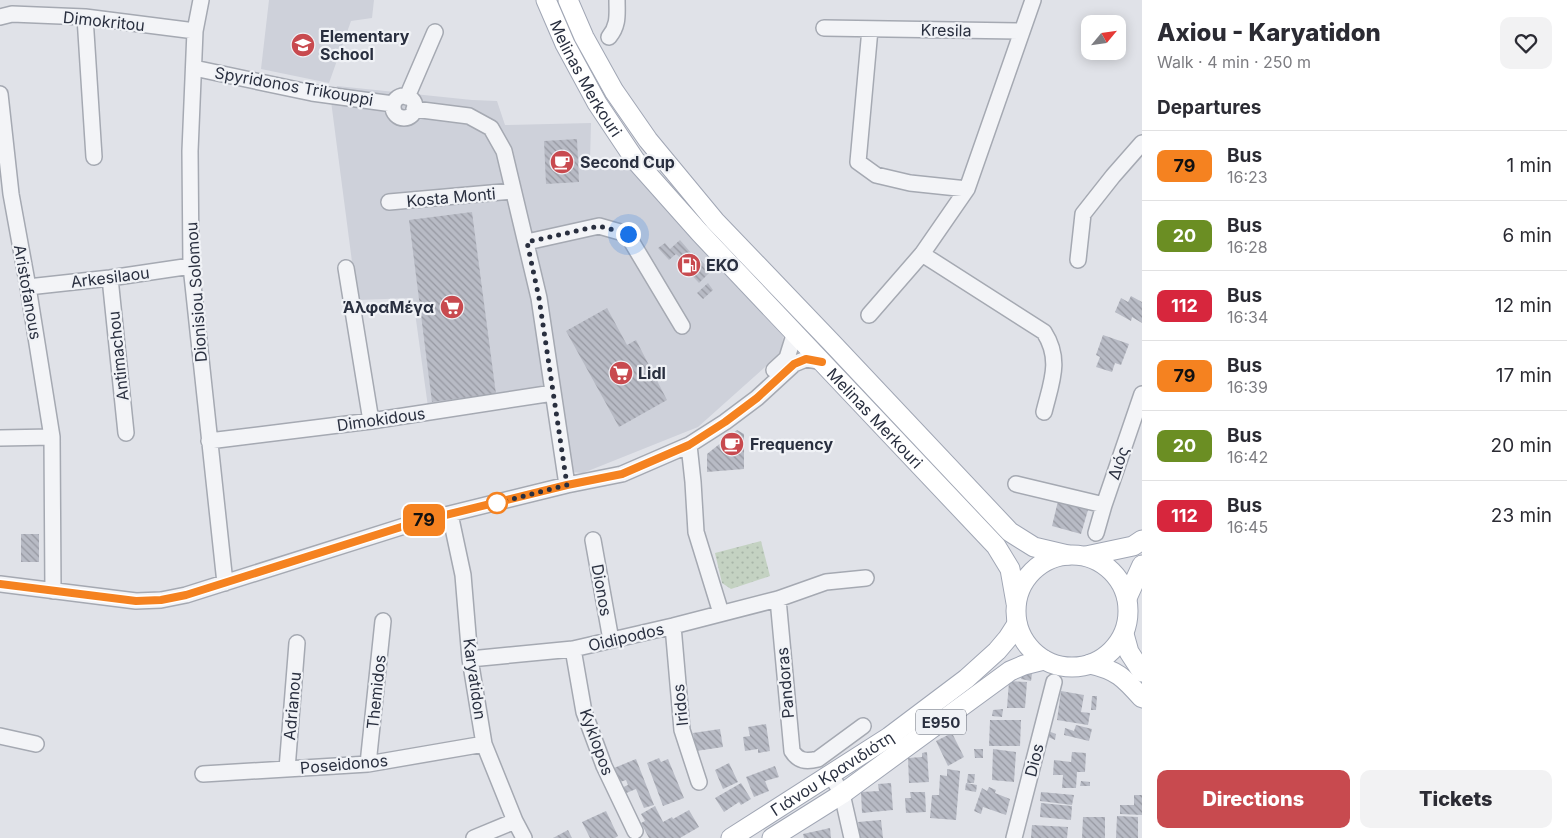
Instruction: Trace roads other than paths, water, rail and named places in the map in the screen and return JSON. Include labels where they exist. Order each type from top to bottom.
[{"type":"main road","name":"Melinas Merkouri","points":[[546,0],[565,44],[597,103],[635,160],[700,232],[996,546],[1010,569],[1016,603]]},
{"type":"main road","name":"Melinas Merkouri","points":[[568,0],[584,37],[614,91],[648,140],[714,221],[1010,532],[1034,547],[1077,555]]},
{"type":"main road","points":[[1077,555],[1100,562],[1112,571],[1121,584],[1127,598],[1128,616],[1124,634],[1113,650],[1098,662],[1079,667],[1061,667],[1044,660],[1032,651],[1022,638],[1017,624],[1016,603],[1022,585],[1034,569],[1050,559],[1133,546],[1142,540]]},
{"type":"main road","points":[[1127,598],[1142,565]]},
{"type":"main road","name":"Γιάνου Κρανιδιότη","points":[[731,838],[889,737],[966,678],[997,651],[1017,624]]},
{"type":"main road","points":[[1124,634],[1129,652],[1142,672]]},
{"type":"main road","name":"Γιάνου Κρανιδιότη","points":[[772,838],[842,794],[1010,671],[1044,660]]},
{"type":"main road","points":[[1090,664],[1104,667],[1119,674],[1142,698]]},
{"type":"street","name":"Dionisiou Solomou","points":[[201,0],[195,32],[190,151],[191,266],[225,583]]},
{"type":"street","points":[[610,37],[615,30],[617,0]]},
{"type":"street","points":[[869,315],[922,254],[967,189],[1033,0]]},
{"type":"street","name":"Dimokritou","points":[[6,16],[85,17],[195,32]]},
{"type":"street","points":[[85,17],[94,157]]},
{"type":"street","name":"Kresila","points":[[824,28],[1022,31]]},
{"type":"street","points":[[870,29],[858,162],[876,174],[910,183],[967,189]]},
{"type":"street","points":[[411,103],[435,32]]},
{"type":"street","name":"Spyridonos Trikouppi","points":[[194,68],[312,93],[393,104],[396,114],[402,118],[409,116],[411,103]]},
{"type":"street","name":"Aristofanous","points":[[0,94],[5,194],[28,287],[52,437],[53,590]]},
{"type":"street","name":"Kosta Monti","points":[[411,103],[470,116],[490,128],[504,151],[539,298],[567,485]]},
{"type":"street","points":[[1078,260],[1083,214],[1142,143]]},
{"type":"street","name":"Kosta Monti","points":[[389,202],[513,191]]},
{"type":"street","points":[[527,242],[599,226],[628,234],[682,326]]},
{"type":"street","points":[[922,254],[1044,332],[1051,343],[1054,353],[1054,366],[1044,412]]},
{"type":"street","name":"Arkesilaou","points":[[28,287],[110,278],[191,266]]},
{"type":"street","points":[[346,268],[371,421]]},
{"type":"street","name":"Antimachou","points":[[110,278],[126,433]]},
{"type":"street","points":[[689,445],[787,358],[796,332]]},
{"type":"street","points":[[0,584],[136,601],[161,600],[186,595],[384,531],[567,485],[622,474],[689,445],[725,422],[757,398],[794,364],[806,359],[822,362]]},
{"type":"street","name":"Dimokidous","points":[[209,440],[371,421],[553,393]]},
{"type":"street","name":"Διός","points":[[1096,533],[1142,394]]},
{"type":"street","points":[[0,438],[52,437]]},
{"type":"street","points":[[689,445],[696,532],[720,613]]},
{"type":"street","points":[[1016,484],[1104,505]]},
{"type":"street","name":"Karyatidon","points":[[450,514],[463,575],[470,659],[484,744],[515,821],[524,838]]},
{"type":"street","name":"Dionos","points":[[592,540],[611,640]]},
{"type":"street","name":"Oidipodos","points":[[470,659],[573,649],[778,599],[826,582],[866,578]]},
{"type":"street","name":"Pandoras","points":[[778,599],[792,751],[796,757],[804,761],[818,759],[863,726]]},
{"type":"street","name":"Themidos","points":[[368,764],[383,621]]},
{"type":"street","name":"Iridos","points":[[673,626],[682,730],[699,782]]},
{"type":"street","name":"Adrianou","points":[[287,769],[297,643]]},
{"type":"street","name":"Kyklopos","points":[[573,649],[584,712],[604,766],[635,831]]},
{"type":"street","name":"Dios","points":[[1014,838],[1054,682]]},
{"type":"street","points":[[0,736],[36,744]]},
{"type":"street","name":"Poseidonos","points":[[203,774],[368,764],[484,744]]},
{"type":"street","points":[[831,775],[842,794],[852,838]]},
{"type":"street","points":[[474,838],[515,821]]},
{"type":"place","name":"Elementary School","points":[[303,45]]},
{"type":"place","name":"Second Cup","points":[[562,162]]},
{"type":"place","name":"EKO","points":[[689,265]]},
{"type":"place","name":"ΆλφαΜέγα","points":[[452,307]]},
{"type":"place","name":"Lidl","points":[[621,373]]},
{"type":"place","name":"Frequency","points":[[732,444]]}]
